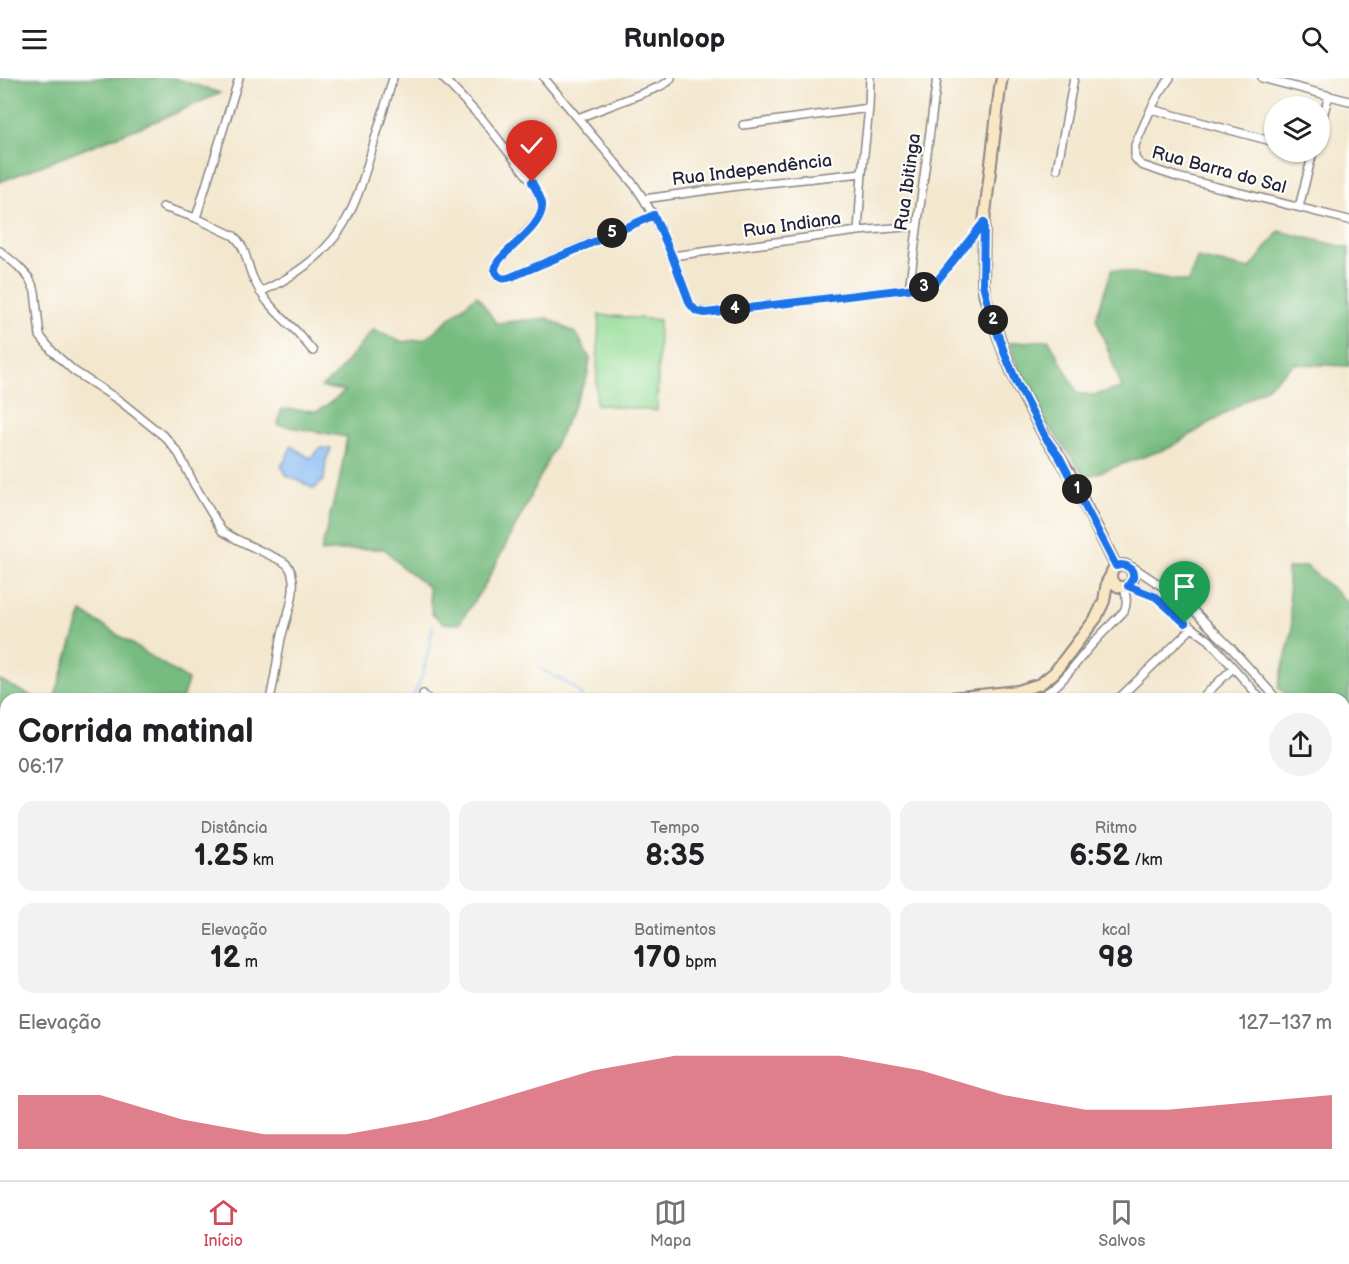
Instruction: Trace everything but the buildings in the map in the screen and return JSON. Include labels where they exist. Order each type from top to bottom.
[{"type":"street","points":[[196,218],[239,78]]},
{"type":"street","points":[[260,292],[302,268],[327,247],[339,232],[351,210],[362,181],[393,78]]},
{"type":"street","points":[[443,78],[483,120],[532,182],[542,203],[539,219],[497,263],[495,271],[499,278],[511,277],[654,215]]},
{"type":"street","points":[[544,78],[645,199],[672,256],[690,304],[696,311],[709,312],[924,287],[937,281],[984,222]]},
{"type":"street","points":[[578,118],[659,87],[671,78]]},
{"type":"street","points":[[858,231],[870,78]]},
{"type":"street","name":"Rua Ibitinga","points":[[909,290],[937,78]]},
{"type":"street","points":[[1002,78],[984,222],[983,284],[1004,352],[1045,437],[1060,458],[1113,571],[1111,579],[1115,585],[1126,586],[1156,597],[1209,640],[1256,693]]},
{"type":"street","points":[[1057,169],[1074,78]]},
{"type":"street","name":"Rua Barra do Sal","points":[[1170,78],[1151,109],[1135,145],[1135,158],[1141,165],[1177,177],[1349,220]]},
{"type":"street","points":[[1262,78],[1349,101]]},
{"type":"street","points":[[743,125],[869,108]]},
{"type":"street","points":[[1151,109],[1264,139]]},
{"type":"street","points":[[1299,207],[1310,162]]},
{"type":"street","name":"Rua Independência","points":[[645,199],[862,172]]},
{"type":"street","points":[[163,207],[196,218],[234,236],[239,241],[260,292],[269,305],[313,351]]},
{"type":"street","name":"Rua Indiana","points":[[672,256],[917,225]]},
{"type":"street","points":[[0,251],[29,278],[35,291],[39,334],[53,352],[74,371],[120,401],[166,438],[178,454],[222,531],[286,563],[290,568],[293,580],[291,601],[271,693]]},
{"type":"street","points":[[999,693],[1018,691],[1040,684],[1054,673],[1096,618],[1104,601],[1107,582],[1113,571],[1123,565],[1133,567],[1190,608],[1232,649],[1272,693]]},
{"type":"street","points":[[1126,586],[1132,582],[1133,574],[1128,567]]},
{"type":"street","points":[[1047,693],[1061,682],[1089,647],[1124,611],[1127,598],[1126,586]]},
{"type":"street","points":[[1125,693],[1192,628]]},
{"type":"street","points":[[1207,693],[1233,668]]},
{"type":"green space","points":[[0,78],[175,78],[220,93],[171,115],[0,182]]},
{"type":"green space","points":[[1279,231],[1349,248],[1349,366],[1294,364],[1266,388],[1171,447],[1086,477],[1030,401],[1009,343],[1049,340],[1078,393],[1093,395],[1122,388],[1096,318],[1112,269],[1188,282],[1197,258],[1250,269]]},
{"type":"green space","points":[[477,295],[496,323],[548,318],[577,334],[590,359],[587,378],[528,502],[486,583],[459,624],[443,623],[432,614],[428,587],[402,567],[385,549],[321,552],[339,483],[347,437],[278,425],[281,409],[318,411],[346,391],[321,387],[336,375],[373,329],[403,342],[425,339]]},
{"type":"green space","points":[[599,315],[659,320],[657,411],[596,404]]},
{"type":"green space","points":[[1306,566],[1349,603],[1349,693],[1285,693],[1278,688],[1292,631],[1287,569]]},
{"type":"green space","points":[[82,612],[188,680],[184,693],[56,693]]},
{"type":"green space","points":[[0,680],[25,693],[0,693]]},
{"type":"water","points":[[291,446],[310,458],[321,448],[331,449],[326,460],[324,480],[314,489],[287,476],[281,466]]},
{"type":"waterway","points":[[415,693],[423,673],[433,626]]},
{"type":"waterway","points":[[541,669],[574,687],[579,693]]},
{"type":"route","points":[[532,182],[542,203],[539,219],[497,263],[495,271],[499,278],[511,277],[654,215],[690,304],[696,311],[705,313],[924,287],[937,281],[984,222],[983,284],[985,297],[1017,383],[1045,437],[1070,475],[1116,566],[1127,566],[1132,571],[1132,582],[1128,586],[1161,600],[1185,623]]}]
